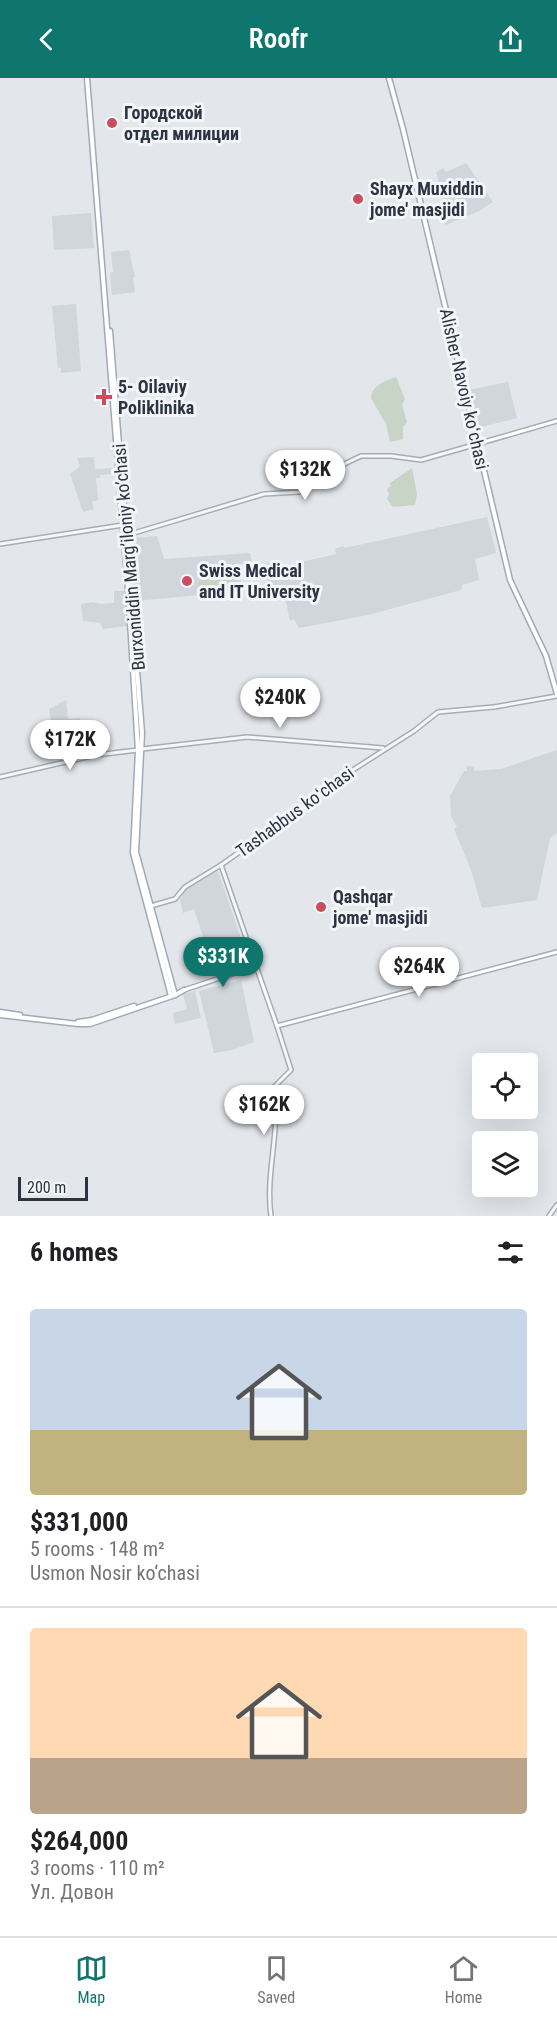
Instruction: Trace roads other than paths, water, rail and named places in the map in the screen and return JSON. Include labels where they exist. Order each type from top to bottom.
[{"type":"main road","name":"Burxoniddin Marg’iloniy ko’chasi","points":[[88,78],[125,525],[140,750],[136,852],[148,906]]},
{"type":"main road","name":"Alisher Navoiy koʻchasi","points":[[389,78],[510,580],[546,656],[557,695]]},
{"type":"main road","points":[[477,444],[557,421]]},
{"type":"main road","name":"Burxoniddin Marg’iloniy ko’chasi","points":[[140,750],[133,853],[173,995]]},
{"type":"main road","points":[[0,1014],[80,1022],[92,1020],[256,966],[277,1026],[557,952]]},
{"type":"street","points":[[125,533],[264,494],[300,492],[336,468],[361,456],[391,456],[417,460],[477,444]]},
{"type":"street","points":[[0,544],[125,525]]},
{"type":"street","name":"Tashabbus koʻchasi","points":[[148,906],[175,899],[185,887],[221,865],[438,712],[494,707],[557,695]]},
{"type":"street","points":[[0,777],[96,754],[247,737],[385,748]]},
{"type":"street","points":[[374,748],[377,754]]},
{"type":"street","points":[[221,865],[256,966]]},
{"type":"street","points":[[271,1216],[272,1155],[276,1129],[274,1087],[291,1070],[277,1026]]},
{"type":"street","points":[[549,1216],[557,1205]]},
{"type":"place","name":"Городской отдел милиции","points":[[112,123]]},
{"type":"place","name":"Shayx Muxiddin jome' masjidi","points":[[358,199]]},
{"type":"place","name":"5- Oilaviy Poliklinika","points":[[104,397]]},
{"type":"place","name":"Swiss Medical and IT University","points":[[187,581]]},
{"type":"place","name":"Qashqar jome' masjidi","points":[[321,907]]}]
